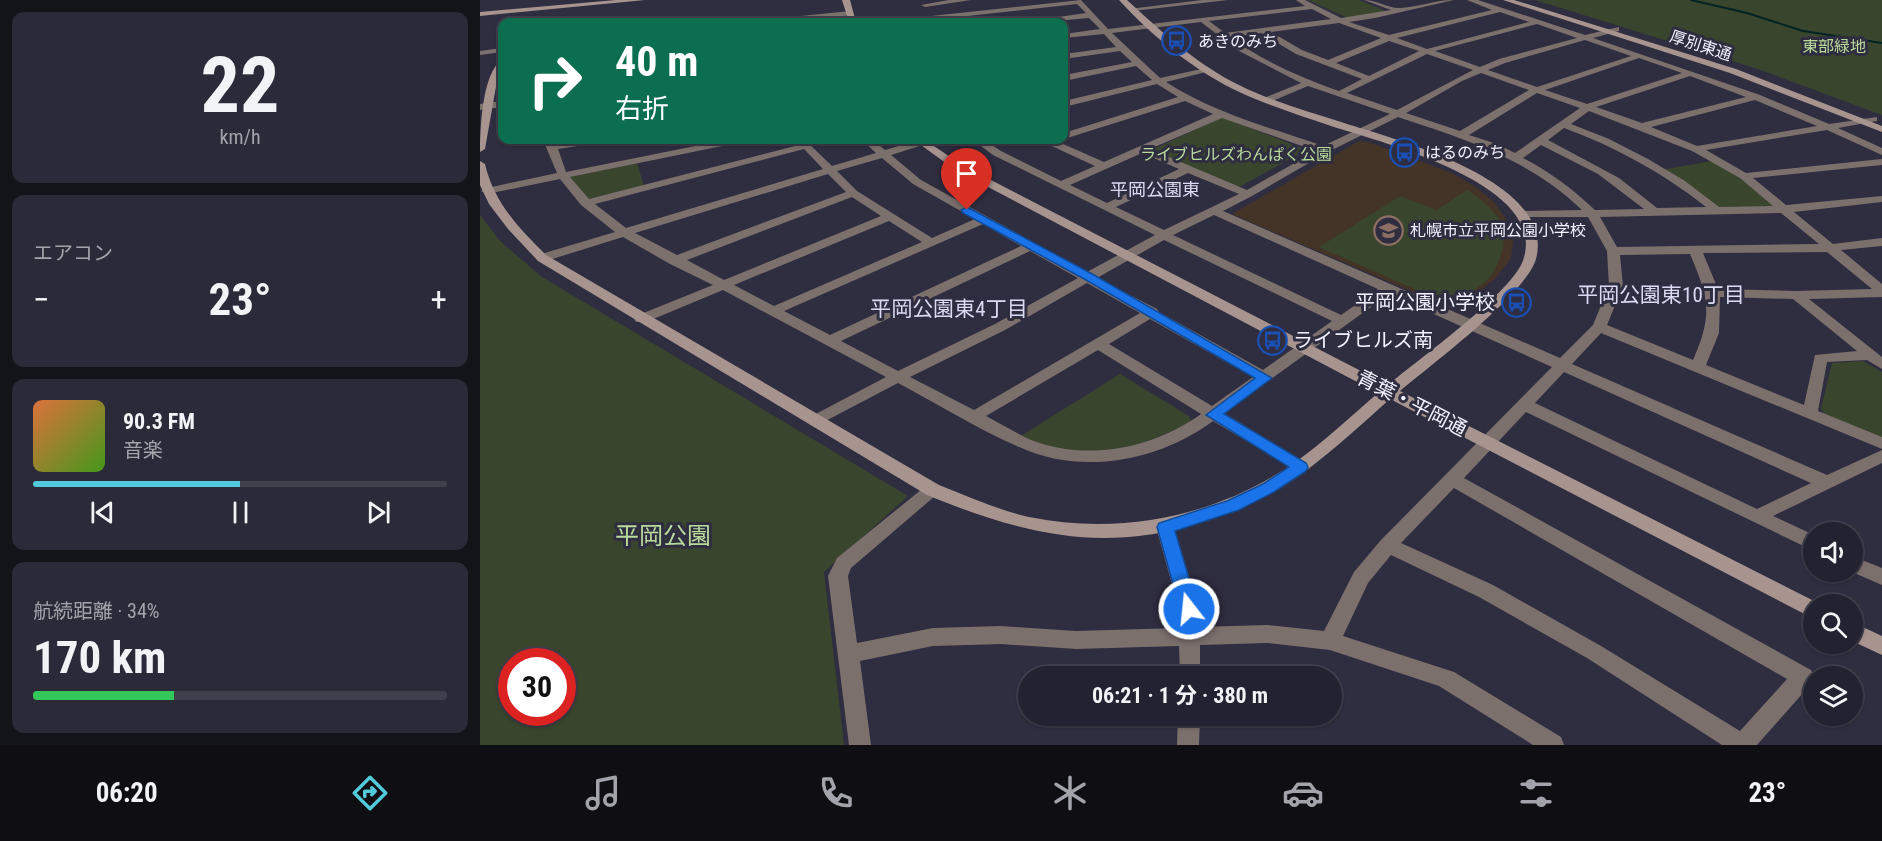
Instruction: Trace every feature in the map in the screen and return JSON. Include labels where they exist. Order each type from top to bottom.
[{"type":"street","points":[[529,17],[540,0]]},
{"type":"street","points":[[480,14],[641,0]]},
{"type":"street","points":[[846,0],[852,18]]},
{"type":"street","points":[[931,18],[924,2],[967,0]]},
{"type":"street","points":[[480,164],[482,181],[503,219],[542,258],[641,319],[933,490],[971,508],[1032,526],[1095,533],[1165,527],[1233,506],[1269,488],[1300,467],[1472,324],[1520,278],[1531,255],[1531,238],[1523,215],[1500,193],[1460,168],[1238,88],[1203,70],[1123,0]]},
{"type":"street","points":[[1133,9],[1224,0]]},
{"type":"street","points":[[1300,0],[1340,21],[1641,126],[1696,149],[1744,176],[1882,292]]},
{"type":"street","points":[[1368,0],[1400,12]]},
{"type":"street","points":[[1421,0],[1433,4]]},
{"type":"street","points":[[1223,36],[1400,12],[1450,0]]},
{"type":"street","points":[[1471,0],[1692,73],[1757,97],[1828,125],[1882,152]]},
{"type":"street","name":"厚別東通","points":[[1507,0],[1748,71],[1878,121]]},
{"type":"street","name":"厚別東通","points":[[1521,0],[1733,71],[1882,129]]},
{"type":"street","points":[[947,18],[1078,1],[1123,48],[1159,81],[1187,97],[1224,113],[1324,150]]},
{"type":"street","points":[[1068,36],[1311,7]]},
{"type":"street","points":[[1327,64],[1388,38],[1500,10]]},
{"type":"street","points":[[824,18],[850,13]]},
{"type":"street","points":[[1065,18],[1092,15]]},
{"type":"street","points":[[1201,19],[1263,61],[1308,82],[1463,134],[1517,158],[1570,192],[1592,213],[1612,251],[1616,286],[1599,327],[1388,545],[1361,578],[1330,641]]},
{"type":"street","points":[[1339,94],[1427,51],[1537,22]]},
{"type":"street","points":[[1263,31],[1299,52],[1369,79]]},
{"type":"street","points":[[816,421],[898,377],[1000,327],[1165,234],[1248,194],[1324,150],[1478,70],[1612,31]]},
{"type":"street","points":[[1068,56],[1123,48]]},
{"type":"street","points":[[480,53],[498,51]]},
{"type":"street","points":[[1463,134],[1535,90],[1638,56]]},
{"type":"street","points":[[1068,77],[1140,63]]},
{"type":"street","points":[[1068,103],[1203,70]]},
{"type":"street","points":[[480,149],[484,107],[498,71]]},
{"type":"street","points":[[1517,158],[1588,108],[1692,73]]},
{"type":"street","points":[[1267,100],[1308,82]]},
{"type":"street","points":[[1068,135],[1187,97]]},
{"type":"street","points":[[1641,126],[1757,97]]},
{"type":"street","points":[[1061,185],[1224,113]]},
{"type":"street","points":[[1696,149],[1828,125],[1863,120],[1878,121]]},
{"type":"street","points":[[1565,125],[1620,147],[1661,170],[1716,210]]},
{"type":"street","points":[[1542,141],[1591,164],[1640,198],[1654,212]]},
{"type":"street","points":[[551,144],[562,175],[585,203],[623,232],[674,261],[1026,444],[1062,454],[1099,456],[1140,451],[1187,432],[1214,415],[1388,288]]},
{"type":"street","points":[[487,191],[718,144]]},
{"type":"street","points":[[741,144],[752,160]]},
{"type":"street","points":[[585,203],[752,160],[799,144]]},
{"type":"street","points":[[803,144],[853,193],[931,242]]},
{"type":"street","points":[[872,144],[916,182],[1152,312],[1265,378]]},
{"type":"street","points":[[542,258],[910,144]]},
{"type":"street","name":"青葉・平岡通","points":[[928,144],[958,167],[1126,256],[1803,605]]},
{"type":"street","points":[[984,144],[1061,185],[1342,321]]},
{"type":"street","points":[[1058,144],[1103,166]]},
{"type":"street","points":[[1141,149],[1248,194]]},
{"type":"street","points":[[1744,176],[1882,162]]},
{"type":"street","points":[[1108,207],[1188,169]]},
{"type":"street","points":[[674,261],[853,193]]},
{"type":"street","points":[[1523,215],[1786,209],[1882,199]]},
{"type":"street","points":[[1214,211],[1826,482]]},
{"type":"street","points":[[641,319],[888,217]]},
{"type":"street","points":[[771,312],[983,220]]},
{"type":"street","points":[[1612,251],[1828,248],[1882,242]]},
{"type":"street","points":[[829,341],[1031,246]]},
{"type":"street","points":[[1695,250],[1713,293],[1712,333],[1697,368]]},
{"type":"street","points":[[1713,293],[1796,295],[1882,292]]},
{"type":"street","points":[[1796,295],[1876,360]]},
{"type":"street","points":[[973,417],[1152,312]]},
{"type":"street","points":[[1599,327],[1882,443]]},
{"type":"street","points":[[1099,344],[1300,467]]},
{"type":"street","points":[[1809,413],[1815,393],[1820,358],[1876,360]]},
{"type":"street","points":[[1524,404],[1803,539]]},
{"type":"street","points":[[1756,517],[1882,456]]},
{"type":"street","points":[[1388,545],[1486,591],[1594,652],[1742,745],[1803,677],[1452,479]]},
{"type":"street","points":[[860,745],[838,576],[844,563],[933,490]]},
{"type":"street","points":[[1165,527],[1189,609],[1190,666]]},
{"type":"street","points":[[1863,568],[1882,577]]},
{"type":"street","points":[[849,654],[933,637],[1001,635],[1076,640],[1267,634],[1330,641],[1446,679],[1553,745]]},
{"type":"street","points":[[1863,636],[1882,646]]},
{"type":"street","points":[[1188,745],[1189,726]]},
{"type":"shaded area","name":"札幌市立平岡公園小学校","points":[[1359,141],[1368,142],[1452,173],[1476,187],[1495,203],[1506,219],[1513,240],[1511,258],[1495,279],[1454,310],[1232,214]]},
{"type":"green space","points":[[1308,0],[1359,0],[1386,11],[1348,18]]},
{"type":"green space","name":"東部緑地","points":[[1535,0],[1882,0],[1882,115],[1755,68]]},
{"type":"green space","name":"ライブヒルズわんぱく公園","points":[[1220,118],[1307,150],[1239,187],[1152,153],[1152,150]]},
{"type":"green space","points":[[1717,160],[1786,209],[1716,210],[1661,170]]},
{"type":"green space","points":[[637,163],[644,186],[588,199],[570,177]]},
{"type":"green space","points":[[1467,190],[1497,216],[1503,233],[1503,243],[1494,272],[1479,287],[1453,306],[1319,247],[1400,196],[1437,210]]},
{"type":"green space","name":"平岡公園","points":[[480,215],[501,242],[542,277],[908,496],[824,572],[844,745],[480,745]]},
{"type":"green space","points":[[1863,361],[1882,372],[1882,438],[1825,415],[1821,408],[1832,363]]},
{"type":"green space","points":[[1120,374],[1189,416],[1191,422],[1148,441],[1106,451],[1064,451],[1019,437]]},
{"type":"waterway","points":[[1691,0],[1747,13],[1803,31],[1882,43]]},
{"type":"place","name":"あきのみち","points":[[1177,41]]},
{"type":"place","name":"はるのみち","points":[[1404,152]]},
{"type":"place","name":"札幌市立平岡公園小学校","points":[[1389,230]]},
{"type":"place","name":"平岡公園小学校","points":[[1516,302]]},
{"type":"place","name":"ライブヒルズ南","points":[[1272,340]]},
{"type":"district","name":"平岡公園東","points":[[1155,190]]},
{"type":"district","name":"平岡公園東10丁目","points":[[1661,295]]},
{"type":"district","name":"平岡公園東4丁目","points":[[949,309]]},
{"type":"route","points":[[967,210],[1152,312],[1265,378],[1214,415],[1300,467],[1269,488],[1233,506],[1165,527],[1189,609]]}]
